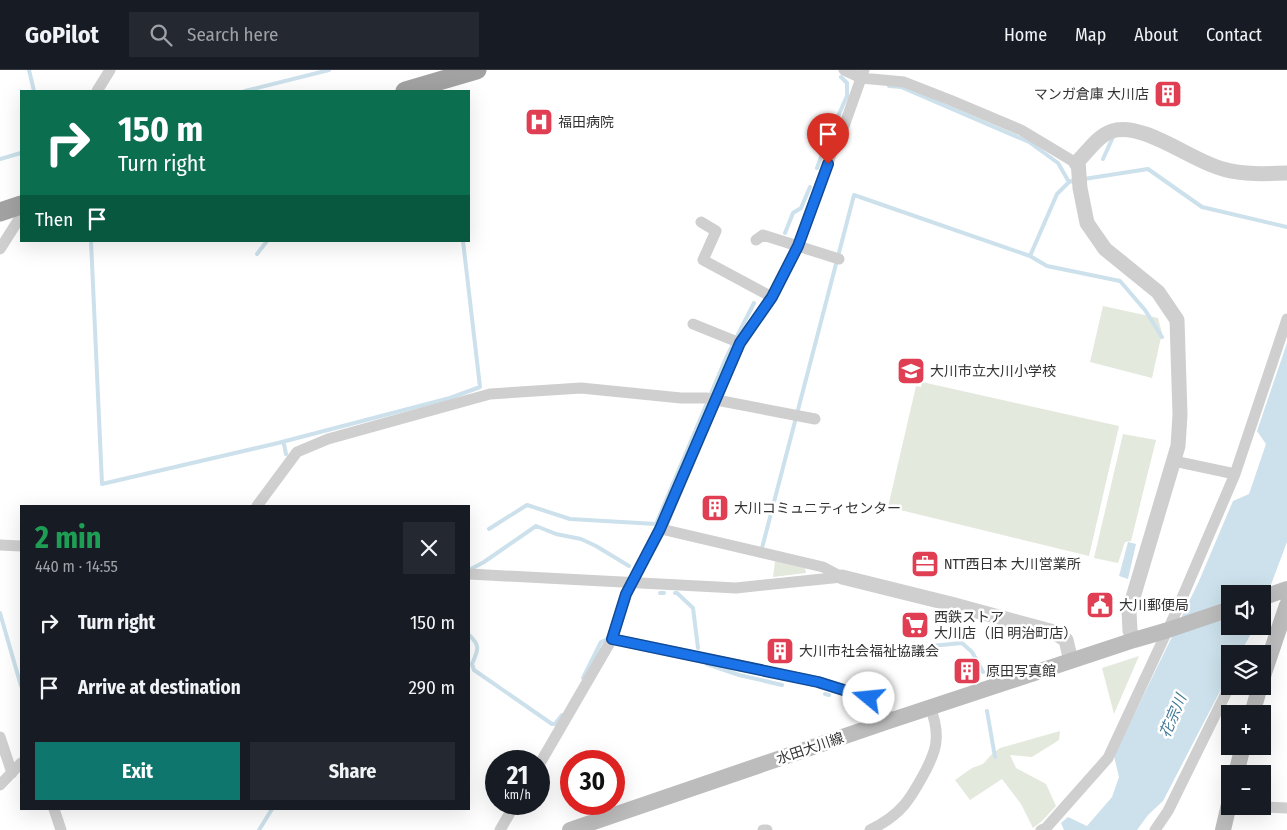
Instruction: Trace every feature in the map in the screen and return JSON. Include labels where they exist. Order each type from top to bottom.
[{"type":"highway","points":[[408,90],[477,70]]},
{"type":"highway","points":[[0,212],[20,205]]},
{"type":"main road","points":[[1271,595],[1287,589]]},
{"type":"main road","points":[[1271,652],[1287,605]]},
{"type":"main road","name":"水田大川線","points":[[570,830],[930,707],[1221,612]]},
{"type":"main road","points":[[1223,830],[1228,815]]},
{"type":"street","points":[[98,90],[110,70]]},
{"type":"street","points":[[844,70],[904,82],[950,100],[1021,130],[1077,162]]},
{"type":"street","points":[[548,750],[612,639],[632,582],[660,529],[710,399],[735,341],[772,297],[798,246],[833,149],[863,74]]},
{"type":"street","points":[[1077,162],[1103,135],[1115,130],[1131,130],[1169,144],[1221,169],[1255,175],[1287,173]]},
{"type":"street","points":[[1077,162],[1087,223],[1105,249],[1158,292],[1177,320],[1180,415],[1178,446],[1128,611],[1130,631],[1134,640]]},
{"type":"street","points":[[0,249],[20,218]]},
{"type":"street","points":[[701,222],[716,230],[703,260],[772,297]]},
{"type":"street","points":[[756,240],[763,235],[836,258]]},
{"type":"street","points":[[1041,830],[1046,828],[1108,758],[1176,612],[1235,474],[1287,319]]},
{"type":"street","points":[[693,324],[735,341]]},
{"type":"street","points":[[259,505],[297,452],[328,440],[490,394],[581,388],[710,399],[815,419]]},
{"type":"street","points":[[1174,461],[1235,474]]},
{"type":"street","points":[[660,529],[824,567],[842,577],[1054,632],[1066,640],[1071,661]]},
{"type":"street","points":[[0,545],[20,546]]},
{"type":"street","points":[[470,574],[736,588],[842,577]]},
{"type":"street","points":[[612,639],[818,682],[882,703],[889,721]]},
{"type":"street","points":[[1155,830],[1168,811],[1225,695]]},
{"type":"street","points":[[870,830],[886,822],[900,811],[912,796],[930,761],[936,742],[933,714],[930,707]]},
{"type":"street","points":[[0,737],[12,773]]},
{"type":"street","points":[[0,785],[20,764]]},
{"type":"street","points":[[1271,807],[1287,808]]},
{"type":"street","points":[[54,810],[62,830]]},
{"type":"street","points":[[500,830],[509,815]]},
{"type":"shaded area","points":[[1103,306],[1158,318],[1162,333],[1152,378],[1090,362]]},
{"type":"shaded area","points":[[922,382],[1119,426],[1089,556],[888,507],[916,386],[921,387]]},
{"type":"shaded area","points":[[1123,434],[1156,440],[1131,541],[1125,542],[1118,563],[1094,558]]},
{"type":"shaded area","points":[[775,561],[805,568],[806,573],[773,577]]},
{"type":"shaded area","points":[[1139,656],[1114,714],[1102,668]]},
{"type":"shaded area","points":[[1060,731],[1059,740],[1032,757],[1010,755],[1016,768],[1046,784],[1056,806],[1033,828],[1021,804],[1002,779],[970,800],[955,780],[972,768],[983,764],[1000,748]]},
{"type":"water","name":"花宗川","points":[[1287,343],[1287,542],[1271,585],[1221,585],[1221,635],[1250,635],[1245,645],[1221,645],[1221,689],[1163,801],[1148,815],[1137,830],[1064,830],[1061,823],[1068,817],[1087,826],[1112,797],[1119,777],[1114,756],[1199,581],[1233,501],[1249,494],[1266,444],[1257,431]]},
{"type":"water","points":[[1128,542],[1136,544],[1128,579],[1119,576]]},
{"type":"waterway","points":[[29,70],[34,90]]},
{"type":"waterway","points":[[249,90],[329,70]]},
{"type":"waterway","points":[[828,139],[847,96],[847,83],[841,77]]},
{"type":"waterway","points":[[889,86],[901,87],[1029,142],[1058,163],[1069,182]]},
{"type":"waterway","points":[[1103,159],[1113,137]]},
{"type":"waterway","points":[[817,168],[824,149]]},
{"type":"waterway","points":[[0,159],[20,153]]},
{"type":"waterway","points":[[1084,179],[1148,169],[1202,207],[1287,227]]},
{"type":"waterway","points":[[1030,256],[1057,194],[1069,182],[1075,180]]},
{"type":"waterway","points":[[785,233],[793,213],[801,208],[810,187]]},
{"type":"waterway","points":[[762,548],[854,195],[1030,256],[1047,266],[1120,281],[1145,310],[1162,337]]},
{"type":"waterway","points":[[91,242],[102,484],[278,443],[450,398],[480,387],[463,242]]},
{"type":"waterway","points":[[257,254],[266,242]]},
{"type":"waterway","points":[[489,529],[527,505],[570,519],[656,524],[726,358],[754,303]]},
{"type":"waterway","points":[[284,444],[286,454]]},
{"type":"waterway","points":[[470,569],[536,526],[556,534],[581,539],[629,566]]},
{"type":"waterway","points":[[675,593],[693,608],[698,648]]},
{"type":"waterway","points":[[0,613],[20,683]]},
{"type":"waterway","points":[[470,636],[477,645],[476,655],[472,664],[474,670],[552,724],[555,724],[562,715]]},
{"type":"waterway","points":[[583,678],[601,642],[608,639]]},
{"type":"waterway","points":[[898,658],[900,655],[931,646],[962,643],[972,652],[983,672]]},
{"type":"waterway","points":[[707,664],[739,675],[782,685]]},
{"type":"waterway","points":[[825,694],[829,695]]},
{"type":"waterway","points":[[987,711],[995,757]]},
{"type":"waterway","points":[[259,830],[271,810]]},
{"type":"place","name":"マンガ倉庫 大川店","points":[[1168,94]]},
{"type":"place","name":"福田病院","points":[[539,122]]},
{"type":"place","name":"大川市立大川小学校","points":[[911,371]]},
{"type":"place","name":"大川コミュニティセンター","points":[[715,508]]},
{"type":"place","name":"NTT西日本 大川営業所","points":[[925,564]]},
{"type":"place","name":"大川郵便局","points":[[1100,605]]},
{"type":"place","name":"西鉄ストア 大川店（旧 明治町店）","points":[[915,625]]},
{"type":"place","name":"大川市社会福祉協議会","points":[[780,651]]},
{"type":"place","name":"原田写真館","points":[[967,671]]},
{"type":"route","points":[[828,164],[798,246],[772,297],[740,343],[660,529],[626,594],[612,639],[818,682],[869,698]]}]
